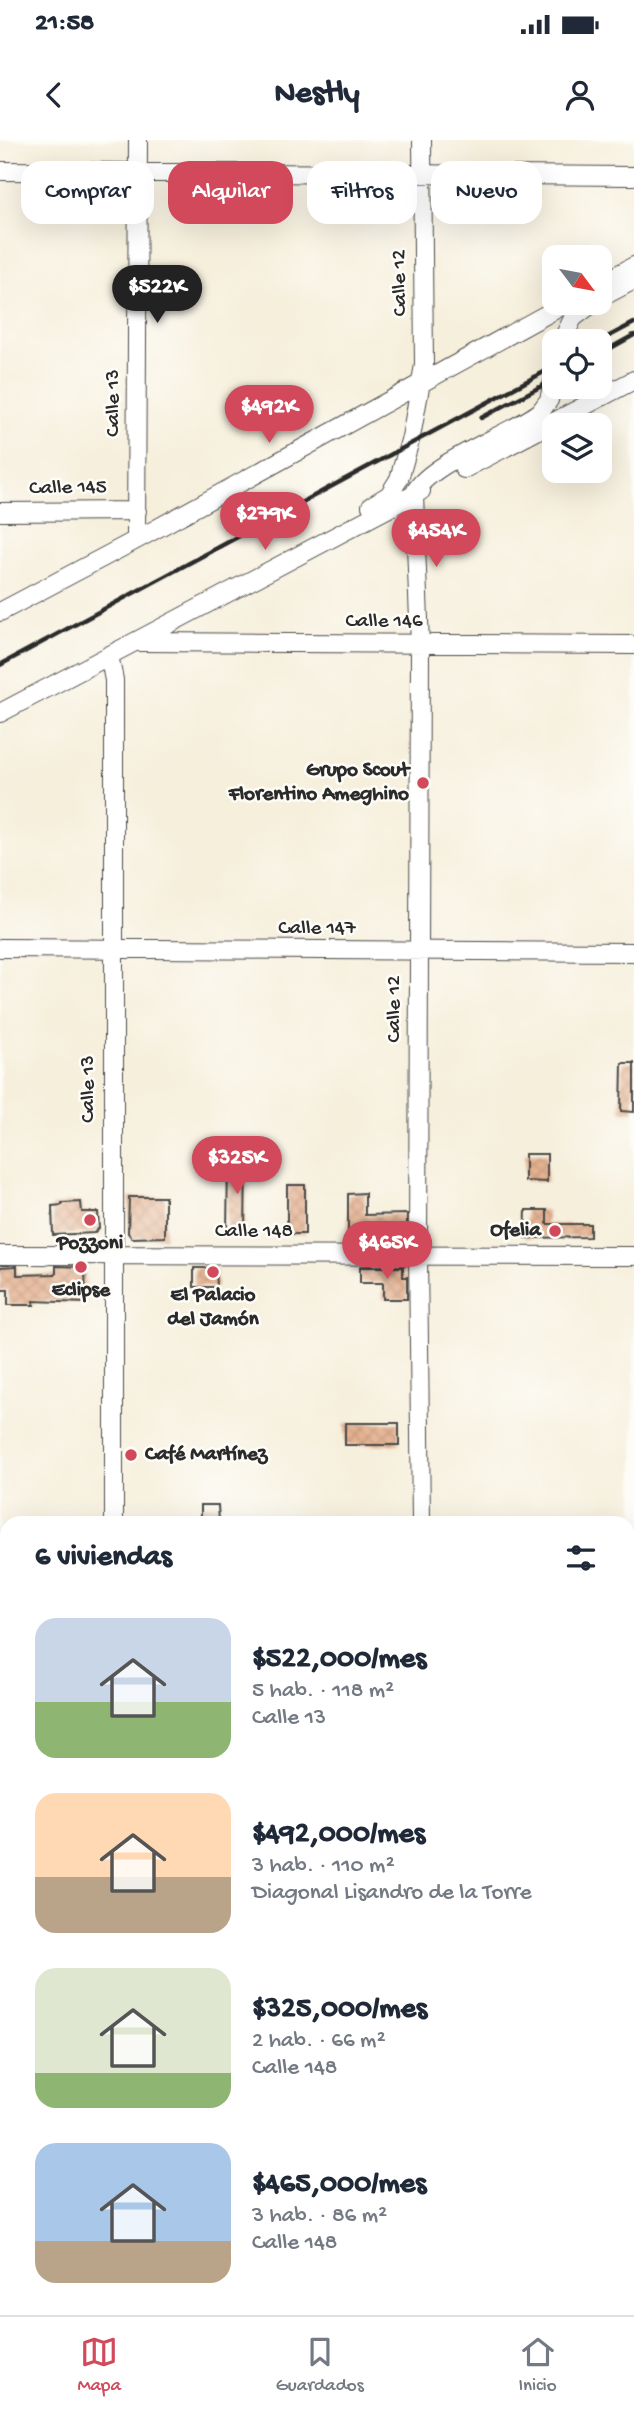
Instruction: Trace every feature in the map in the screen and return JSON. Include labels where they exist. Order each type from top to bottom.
[{"type":"street","name":"Calle 13","points":[[138,140],[138,161]]},
{"type":"street","name":"Calle 12","points":[[135,642],[269,559],[389,495],[397,485],[424,365],[422,140]]},
{"type":"street","points":[[0,171],[21,171]]},
{"type":"street","points":[[154,172],[634,176]]},
{"type":"street","name":"Calle 13","points":[[136,540],[138,224]]},
{"type":"street","points":[[612,278],[634,266]]},
{"type":"street","points":[[612,292],[634,280]]},
{"type":"street","points":[[0,612],[545,315]]},
{"type":"street","points":[[0,713],[634,380]]},
{"type":"street","points":[[414,495],[419,483],[540,412],[549,399]]},
{"type":"street","name":"Calle 12","points":[[414,495],[420,645],[418,1255],[421,1516]]},
{"type":"street","name":"Calle 145","points":[[0,512],[136,511]]},
{"type":"street","name":"Calle 146","points":[[135,642],[634,645]]},
{"type":"street","name":"Calle 13","points":[[109,655],[114,680],[114,1516]]},
{"type":"street","name":"Calle 147","points":[[0,948],[634,952]]},
{"type":"street","name":"Calle 148","points":[[0,1255],[634,1256]]},
{"type":"building","points":[[622,1063],[634,1063],[634,1112],[621,1111]]},
{"type":"building","points":[[525,1154],[547,1154],[547,1182],[525,1181]]},
{"type":"building","points":[[228,1159],[246,1159],[245,1234],[227,1233]]},
{"type":"building","points":[[287,1185],[305,1185],[305,1234],[287,1234]]},
{"type":"building","points":[[365,1193],[365,1215],[407,1214],[407,1230],[400,1238],[348,1239],[348,1194]]},
{"type":"building","points":[[129,1197],[165,1197],[165,1237],[132,1238],[128,1233]]},
{"type":"building","points":[[81,1202],[82,1212],[98,1212],[99,1228],[94,1233],[53,1235],[52,1206]]},
{"type":"building","points":[[526,1210],[547,1210],[547,1224],[590,1224],[590,1237],[525,1238]]},
{"type":"building","points":[[17,1266],[17,1275],[56,1274],[56,1266],[85,1267],[86,1303],[33,1301],[34,1305],[8,1305],[8,1290],[0,1290],[0,1267]]},
{"type":"building","points":[[360,1267],[403,1267],[403,1277],[407,1277],[407,1299],[383,1299],[383,1283],[360,1283]]},
{"type":"building","points":[[194,1268],[216,1268],[217,1287],[194,1287]]},
{"type":"building","points":[[345,1423],[399,1423],[399,1445],[345,1445]]},
{"type":"building","points":[[201,1505],[218,1505],[219,1516],[201,1516]]},
{"type":"railway","points":[[612,335],[634,323]]},
{"type":"railway","points":[[612,347],[634,335]]},
{"type":"railway","points":[[0,665],[542,373]]},
{"type":"railway","points":[[481,418],[542,386]]},
{"type":"place","name":"Grupo Scout Florentino Ameghino","points":[[423,783]]},
{"type":"place","name":"Pozzoni","points":[[90,1220]]},
{"type":"place","name":"Ofelia","points":[[555,1231]]},
{"type":"place","name":"Eclipse","points":[[81,1267]]},
{"type":"place","name":"El Palacio del Jamón","points":[[213,1272]]},
{"type":"place","name":"Café Martínez","points":[[131,1455]]}]
